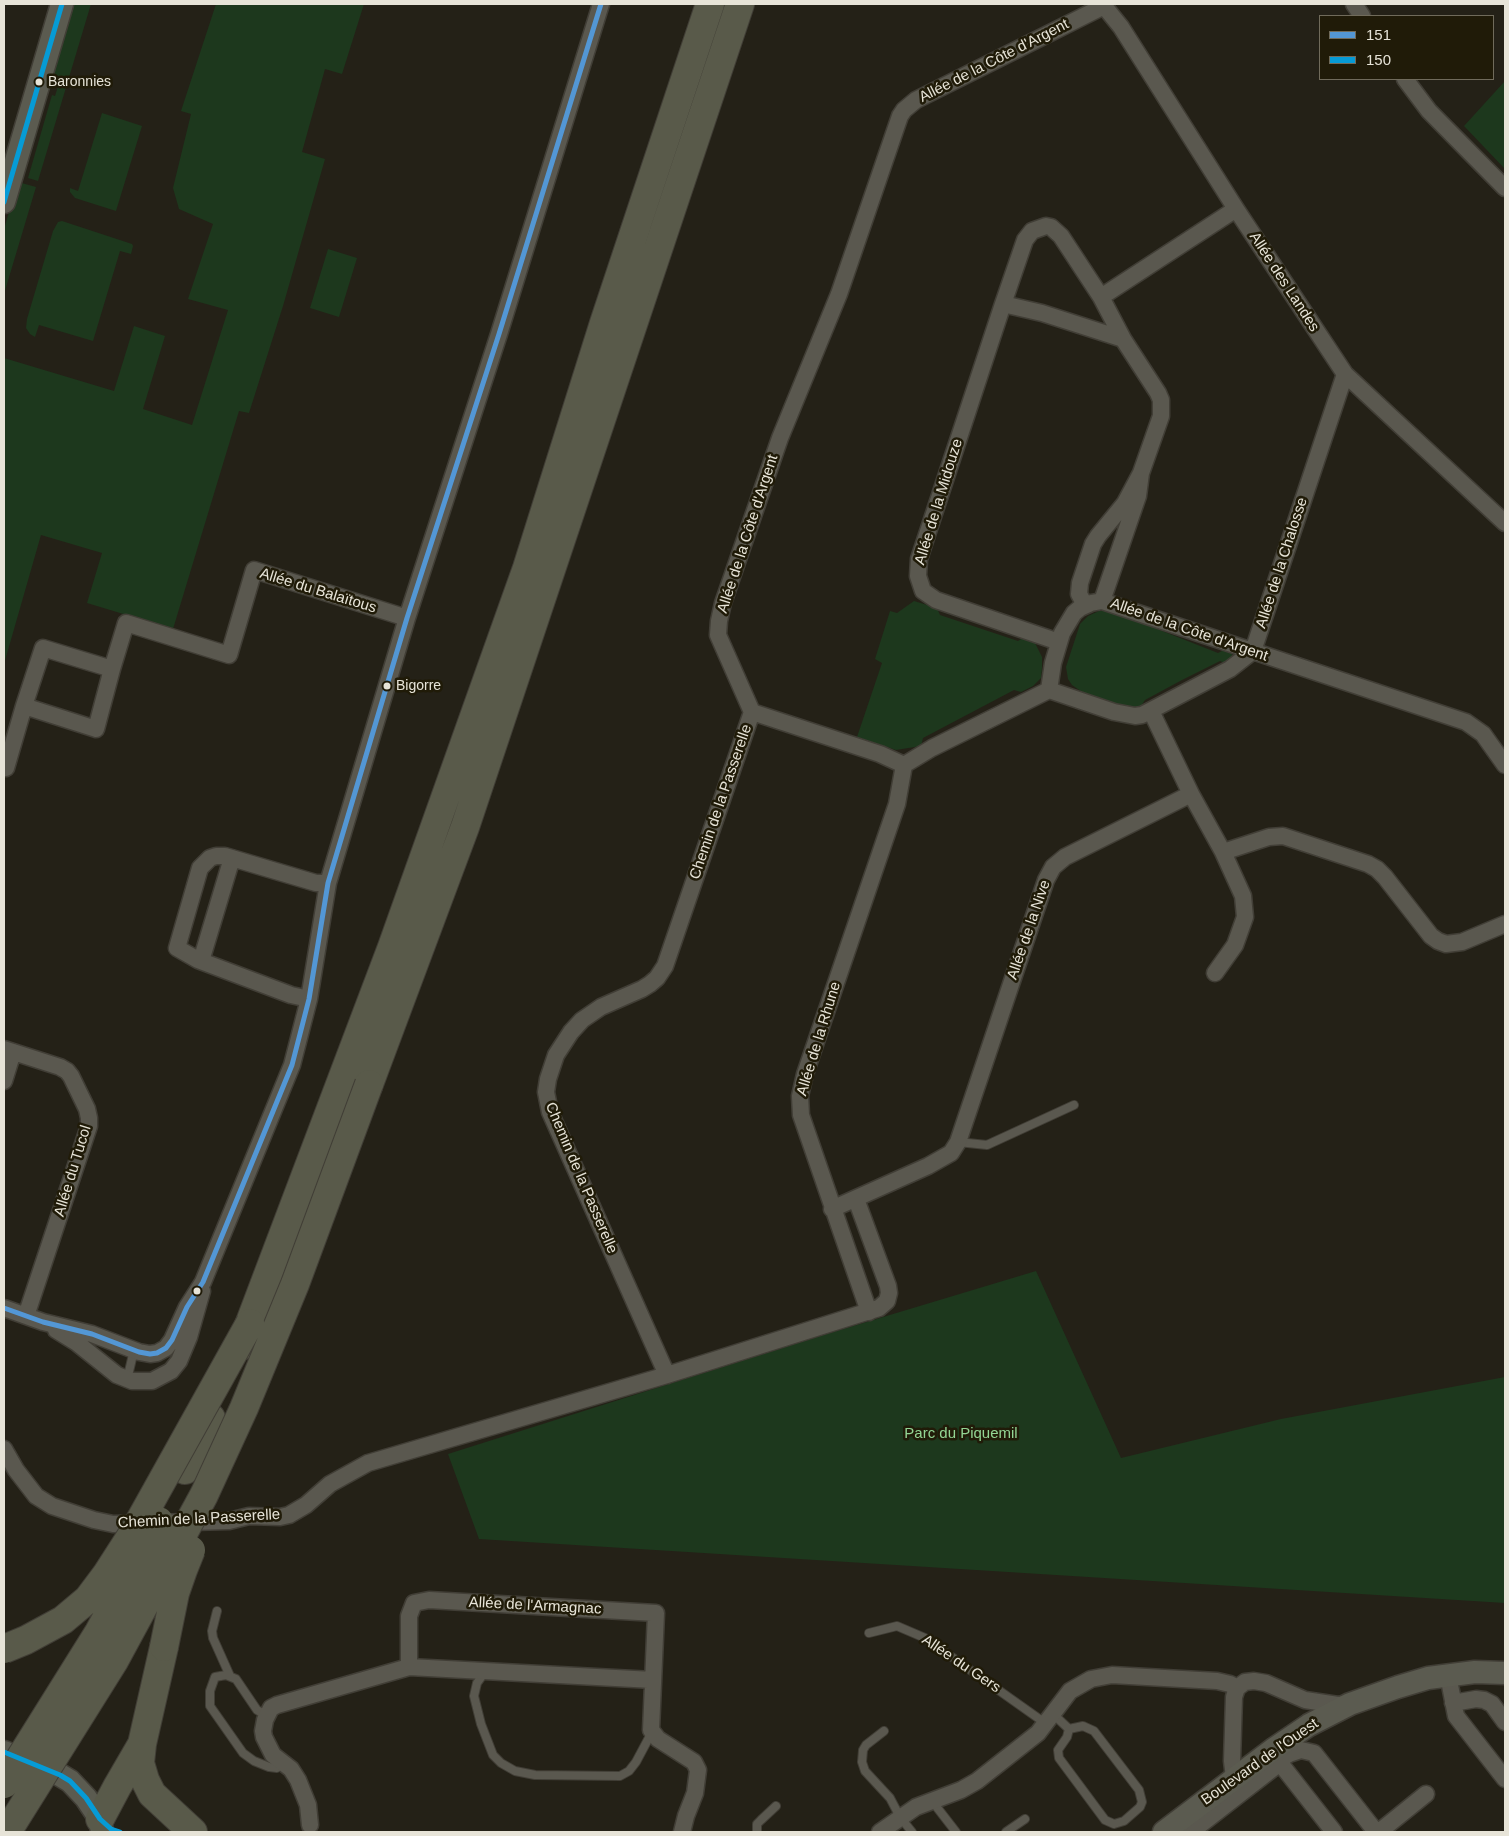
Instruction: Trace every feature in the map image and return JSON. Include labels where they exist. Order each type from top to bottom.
[{"type":"highway","points":[[4,1784],[100,1632],[140,1558],[220,1398],[250,1323],[392,947],[527,568],[604,323],[710,4]]},
{"type":"highway","points":[[193,1832],[159,1802],[149,1789],[142,1773],[140,1762],[142,1744],[175,1593],[182,1570],[228,1476],[295,1284],[465,827],[740,4]]},
{"type":"highway","points":[[7,1832],[114,1661],[204,1495],[244,1408],[295,1284]]},
{"type":"highway","points":[[4,1649],[26,1640],[63,1620],[88,1599],[133,1533],[250,1323]]},
{"type":"highway","points":[[107,1828],[117,1787],[142,1744]]},
{"type":"street","points":[[4,202],[62,4]]},
{"type":"street","points":[[4,1308],[43,1322],[92,1334],[150,1354],[157,1353],[166,1348],[172,1340],[187,1307],[203,1282],[292,1065],[309,998],[328,884],[408,618],[499,334],[601,4]]},
{"type":"street","points":[[1354,4],[1361,15]]},
{"type":"street","name":"Allée des Landes","points":[[1104,5],[1121,27],[1236,208],[1345,374],[1505,523]]},
{"type":"street","name":"Allée de la Côte d'Argent","points":[[752,712],[718,634],[723,603],[780,438],[840,294],[900,116],[916,100],[1104,5]]},
{"type":"street","points":[[1406,80],[1429,111],[1505,188]]},
{"type":"street","points":[[1101,297],[1236,208]]},
{"type":"street","name":"Allée de la Midouze","points":[[1059,642],[936,600],[923,591],[918,576],[918,559],[1025,240],[1032,231],[1046,226],[1051,227],[1060,236],[1101,297],[1123,339],[1158,393],[1162,408],[1158,426],[1141,473],[1126,503],[1098,536],[1088,557],[1080,583],[1079,594],[1085,605]]},
{"type":"street","points":[[1003,304],[1042,313],[1123,339]]},
{"type":"street","name":"Allée de la Chalosse","points":[[1253,651],[1345,374]]},
{"type":"street","name":"Allée de la Midouze","points":[[1102,600],[1138,496],[1141,473]]},
{"type":"street","name":"Allée du Balaïtous","points":[[112,669],[126,623],[229,655],[254,570],[408,618]]},
{"type":"street","name":"Allée de la Côte d'Argent","points":[[1085,605],[1102,600],[1466,722],[1484,734],[1504,763]]},
{"type":"street","points":[[1049,690],[1053,663],[1062,633],[1074,613],[1085,605]]},
{"type":"street","points":[[5,771],[24,706],[43,648],[112,669],[96,729],[24,706]]},
{"type":"street","points":[[752,712],[880,754],[904,765],[932,748],[1049,690],[1125,715],[1135,716],[1151,711],[1230,669],[1253,651]]},
{"type":"street","points":[[1151,711],[1190,794],[1223,852],[1243,896],[1245,917],[1235,945],[1215,973]]},
{"type":"street","name":"Chemin de la Passerelle","points":[[667,1375],[550,1112],[546,1092],[556,1055],[571,1032],[582,1020],[601,1007],[642,989],[656,978],[664,966],[752,712]]},
{"type":"street","name":"Allée de la Rhune","points":[[869,1312],[801,1115],[800,1096],[805,1074],[897,804],[904,765]]},
{"type":"street","name":"Allée de la Nive","points":[[832,1209],[928,1166],[951,1153],[958,1142],[1049,873],[1053,867],[1065,857],[1190,794]]},
{"type":"street","points":[[1223,852],[1269,837],[1283,836],[1368,864],[1385,877],[1431,936],[1446,944],[1462,942],[1505,924]]},
{"type":"street","points":[[309,998],[291,995],[200,961],[177,948],[200,868],[207,860],[216,856],[232,858],[316,883],[328,884]]},
{"type":"street","points":[[200,961],[232,858]]},
{"type":"street","points":[[4,1081],[8,1051]]},
{"type":"street","name":"Allée du Tucol","points":[[8,1051],[60,1067],[67,1071],[87,1109],[89,1118],[89,1126],[26,1316]]},
{"type":"street","points":[[856,1199],[889,1293],[885,1304],[869,1312]]},
{"type":"street","points":[[43,1322],[77,1343],[117,1375],[127,1380],[138,1382],[152,1381],[164,1376],[175,1367],[189,1337],[203,1282]]},
{"type":"street","name":"Chemin de la Passerelle","points":[[4,1449],[16,1470],[36,1496],[52,1506],[94,1520],[113,1524],[229,1521],[249,1516],[280,1516],[297,1511],[330,1484],[368,1463],[667,1375],[869,1312]]},
{"type":"street","name":"Allée de l'Armagnac","points":[[409,1667],[409,1616],[414,1603],[429,1600],[656,1613],[652,1732]]},
{"type":"street","points":[[308,1830],[308,1805],[301,1786],[295,1774],[270,1750],[264,1737],[264,1725],[267,1716],[271,1708],[277,1705],[409,1667],[653,1680]]},
{"type":"street","name":"Boulevard de l'Ouest","points":[[1279,1757],[1309,1726],[1350,1704],[1428,1678],[1475,1672],[1505,1673]]},
{"type":"street","points":[[880,1832],[900,1817],[932,1801],[961,1790],[977,1780],[1029,1741],[1070,1691],[1091,1680],[1112,1675],[1217,1681],[1237,1688]]},
{"type":"street","points":[[1448,1675],[1456,1716],[1505,1779]]},
{"type":"street","points":[[1234,1778],[1232,1761],[1234,1697],[1237,1688],[1245,1682],[1254,1681],[1274,1686],[1305,1700],[1338,1705],[1350,1704]]},
{"type":"street","points":[[1453,1703],[1484,1700],[1492,1704],[1505,1722]]},
{"type":"street","points":[[652,1732],[658,1739],[694,1762],[698,1770],[695,1793],[682,1832]]},
{"type":"street","name":"Boulevard de l'Ouest","points":[[1164,1832],[1234,1778],[1279,1757],[1301,1750],[1314,1753],[1377,1832],[1426,1794]]},
{"type":"street","points":[[4,1752],[60,1774],[70,1781],[86,1798],[107,1828]]},
{"type":"street","points":[[1191,1832],[1279,1757]]},
{"type":"street","name":"Boulevard de l'Ouest","points":[[1279,1757],[1334,1832]]},
{"type":"lane","points":[[958,1142],[987,1145],[1074,1105]]},
{"type":"lane","points":[[127,1380],[134,1350]]},
{"type":"lane","points":[[217,1611],[212,1631],[213,1638],[230,1676]]},
{"type":"lane","name":"Allée du Gers","points":[[869,1633],[897,1626],[925,1638],[1069,1729]]},
{"type":"lane","points":[[486,1671],[477,1683],[474,1696],[481,1724],[493,1755],[501,1763],[514,1771],[535,1775],[620,1776],[629,1771],[636,1762],[652,1732]]},
{"type":"lane","points":[[267,1716],[254,1706],[239,1681],[230,1676],[219,1675],[213,1680],[209,1697],[211,1710],[246,1756],[273,1768],[277,1768],[283,1763]]},
{"type":"lane","points":[[1083,1726],[1094,1731],[1139,1790],[1142,1802],[1140,1808],[1124,1821],[1114,1824],[1105,1820],[1059,1758],[1058,1750],[1067,1737],[1069,1729],[1083,1726]]},
{"type":"lane","points":[[884,1731],[866,1745],[863,1750],[862,1762],[866,1770],[890,1798],[900,1817],[912,1832]]},
{"type":"lane","points":[[932,1801],[956,1832]]},
{"type":"lane","points":[[756,1832],[761,1820],[776,1806]]},
{"type":"lane","points":[[1006,1832],[1025,1818]]},
{"type":"green space","points":[[72,4],[91,4],[38,181],[28,178],[52,95],[55,96],[60,80],[50,77]]},
{"type":"green space","points":[[216,4],[364,4],[342,74],[325,69],[302,152],[325,159],[283,306],[249,413],[239,411],[173,629],[87,603],[102,553],[41,535],[4,664],[4,358],[114,391],[134,326],[165,336],[143,409],[192,425],[228,310],[188,299],[213,224],[179,209],[173,188],[191,114],[181,111]]},
{"type":"green space","points":[[1505,81],[1505,169],[1464,126]]},
{"type":"green space","points":[[102,113],[142,126],[116,211],[75,198],[70,192],[70,188],[78,191]]},
{"type":"green space","points":[[18,182],[36,187],[4,294],[4,229]]},
{"type":"green space","points":[[62,221],[132,244],[133,246],[131,254],[120,251],[93,341],[39,325],[35,337],[26,328],[53,231],[58,222]]},
{"type":"green space","points":[[328,249],[357,258],[339,317],[310,308]]},
{"type":"green space","points":[[914,601],[937,608],[940,615],[1018,641],[1024,637],[1031,640],[1035,643],[1042,657],[1041,678],[1033,686],[1021,692],[1014,690],[923,738],[921,746],[896,750],[857,737],[882,663],[875,659],[890,611],[897,613]]},
{"type":"green space","points":[[1099,611],[1109,611],[1218,653],[1226,649],[1232,652],[1232,656],[1225,663],[1220,661],[1182,680],[1145,700],[1141,706],[1133,709],[1085,694],[1072,685],[1068,679],[1066,667],[1080,624],[1088,616]]},
{"type":"green space","name":"Parc du Piquemil","points":[[1036,1271],[1121,1458],[1281,1419],[1505,1377],[1505,1603],[479,1539],[448,1454],[830,1333]]},
{"type":"transit line","name":"150","points":[[4,202],[62,4]]},
{"type":"transit line","name":"151","points":[[4,1308],[43,1322],[92,1334],[139,1352],[150,1354],[157,1353],[166,1348],[172,1340],[187,1307],[203,1282],[292,1065],[309,999],[328,883],[407,618],[499,334],[601,4]]},
{"type":"transit line","name":"150","points":[[4,1752],[70,1781],[86,1798],[100,1819],[111,1829],[120,1832]]},
{"type":"place","name":"Baronnies","points":[[39,82]]},
{"type":"place","name":"Bigorre","points":[[387,686]]}]
